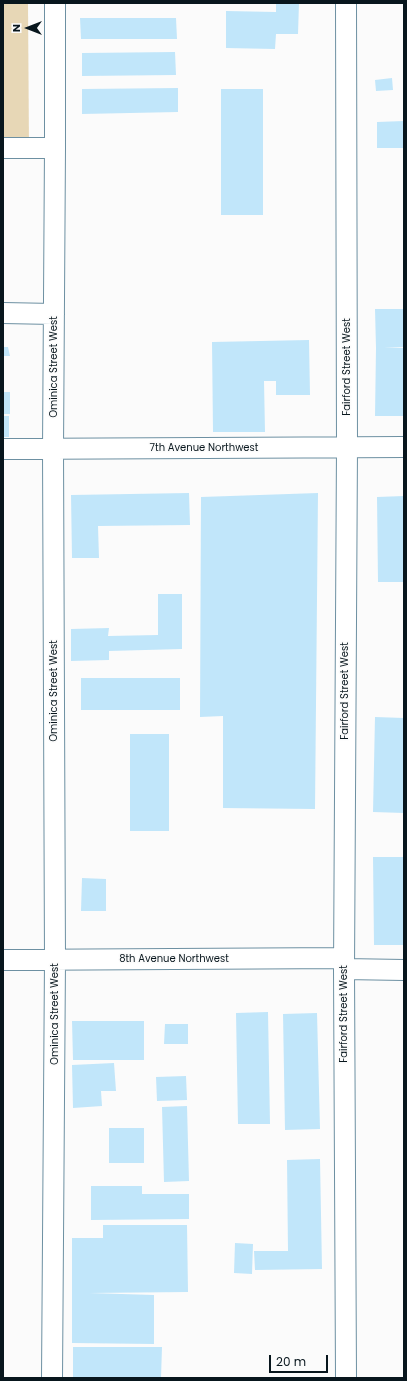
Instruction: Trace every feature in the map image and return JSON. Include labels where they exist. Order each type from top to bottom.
[{"type":"street","name":"Ominica Street West","points":[[52,1378],[55,960],[53,449],[56,148],[55,3]]},
{"type":"street","name":"Fairford Street West","points":[[346,3],[347,447],[344,964],[346,1378]]},
{"type":"street","points":[[3,148],[56,148]]},
{"type":"street","points":[[3,313],[54,314]]},
{"type":"street","name":"7th Avenue Northwest","points":[[3,449],[404,447]]},
{"type":"street","name":"8th Avenue Northwest","points":[[3,960],[344,964],[404,970]]},
{"type":"shaded area","points":[[3,3],[28,3],[29,149],[3,149]]},
{"type":"building","points":[[276,3],[299,3],[298,34],[276,34],[275,49],[226,48],[226,11],[276,12]]},
{"type":"building","points":[[80,18],[176,18],[177,39],[81,39]]},
{"type":"building","points":[[175,52],[176,75],[82,76],[82,53]]},
{"type":"building","points":[[392,78],[393,90],[376,91],[375,80]]},
{"type":"building","points":[[178,88],[178,112],[82,114],[82,89]]},
{"type":"building","points":[[221,89],[263,89],[263,215],[221,215]]},
{"type":"building","points":[[404,121],[404,148],[377,148],[377,122]]},
{"type":"building","points":[[375,309],[404,309],[404,347],[384,347],[404,348],[404,416],[375,416]]},
{"type":"building","points":[[309,340],[310,395],[276,395],[276,381],[264,381],[265,432],[213,432],[212,342]]},
{"type":"building","points":[[3,347],[8,347],[10,356],[3,356]]},
{"type":"building","points":[[3,392],[10,392],[10,414],[3,414]]},
{"type":"building","points":[[3,416],[9,416],[9,437],[3,437]]},
{"type":"building","points":[[189,493],[190,525],[98,526],[99,558],[72,558],[71,495]]},
{"type":"building","points":[[318,493],[315,809],[223,808],[223,716],[200,717],[201,497]]},
{"type":"building","points":[[404,496],[404,582],[378,582],[377,497]]},
{"type":"building","points":[[158,594],[182,594],[182,649],[109,651],[109,660],[71,661],[71,629],[109,628],[108,636],[158,635]]},
{"type":"building","points":[[81,678],[180,678],[180,710],[81,710]]},
{"type":"building","points":[[375,717],[404,718],[404,813],[373,812]]},
{"type":"building","points":[[130,734],[169,734],[169,831],[130,831]]},
{"type":"building","points":[[373,857],[404,857],[404,945],[374,945]]},
{"type":"building","points":[[82,878],[106,879],[106,911],[81,911]]},
{"type":"building","points":[[268,1012],[270,1124],[238,1124],[236,1013]]},
{"type":"building","points":[[317,1013],[320,1129],[285,1130],[283,1014]]},
{"type":"building","points":[[72,1021],[144,1021],[144,1060],[73,1060]]},
{"type":"building","points":[[165,1024],[188,1024],[188,1044],[164,1044]]},
{"type":"building","points":[[114,1063],[116,1091],[101,1091],[102,1106],[73,1108],[72,1065]]},
{"type":"building","points":[[186,1076],[187,1100],[157,1101],[156,1077]]},
{"type":"building","points":[[187,1106],[189,1181],[164,1182],[162,1107]]},
{"type":"building","points":[[109,1128],[144,1128],[144,1163],[109,1163]]},
{"type":"building","points":[[320,1159],[322,1269],[255,1270],[254,1251],[288,1251],[287,1160]]},
{"type":"building","points":[[91,1186],[142,1186],[142,1194],[189,1194],[189,1219],[91,1220]]},
{"type":"building","points":[[103,1225],[187,1225],[188,1292],[89,1293],[154,1295],[154,1344],[72,1343],[72,1238],[103,1238]]},
{"type":"building","points":[[235,1243],[253,1244],[252,1274],[234,1273]]},
{"type":"building","points":[[73,1347],[162,1347],[161,1378],[73,1378]]}]
